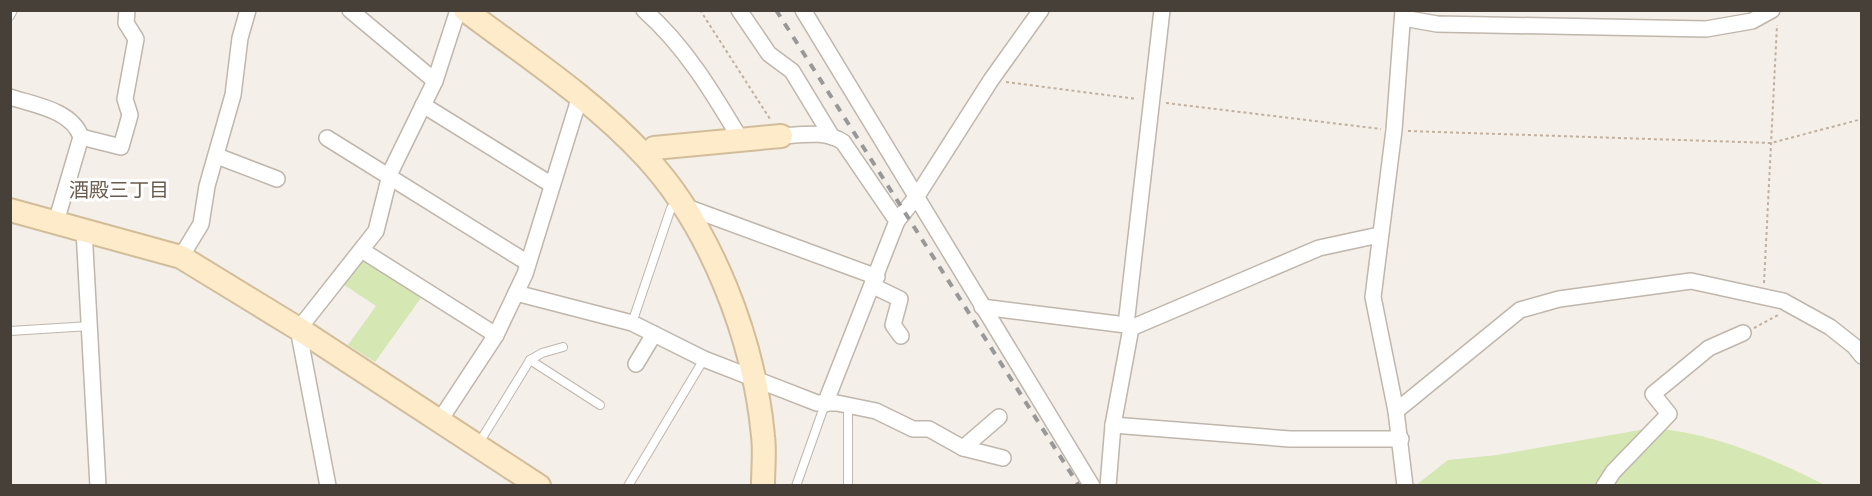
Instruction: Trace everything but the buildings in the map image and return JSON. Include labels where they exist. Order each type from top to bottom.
[{"type":"street","points":[[81,137],[121,147],[130,115],[125,99],[136,39],[126,23],[127,10]]},
{"type":"street","points":[[181,257],[201,224],[207,186],[233,95],[240,38],[248,10]]},
{"type":"street","points":[[350,10],[435,81]]},
{"type":"street","points":[[328,486],[300,339],[302,331],[305,321],[376,231],[390,176],[435,81],[458,10]]},
{"type":"street","points":[[465,10],[580,96],[646,156],[705,243],[732,298],[754,379],[764,437],[763,486]]},
{"type":"street","points":[[644,10],[686,54],[741,140]]},
{"type":"street","points":[[739,10],[769,54],[792,71],[832,137]]},
{"type":"street","points":[[803,10],[917,196],[919,205],[1092,486]]},
{"type":"street","points":[[825,404],[897,221],[917,196],[991,80],[1041,10]]},
{"type":"street","points":[[1108,486],[1113,425],[1129,327],[1150,101],[1162,10]]},
{"type":"street","points":[[1405,486],[1401,439],[1373,297],[1394,130],[1403,14],[1437,24],[1706,28],[1752,21],[1775,14]]},
{"type":"street","points":[[440,420],[496,335],[516,293],[528,263],[580,96]]},
{"type":"street","points":[[10,97],[53,111],[78,127],[81,137],[56,222]]},
{"type":"street","points":[[423,105],[552,185]]},
{"type":"street","points":[[646,156],[654,148],[813,134],[832,137],[843,142],[897,221]]},
{"type":"street","points":[[327,138],[528,263]]},
{"type":"street","points":[[217,156],[277,179]]},
{"type":"street","points":[[681,205],[875,281],[900,299],[893,325],[901,336]]},
{"type":"street","points":[[10,210],[181,257],[302,331],[539,486]]},
{"type":"street","points":[[84,230],[98,486]]},
{"type":"street","points":[[982,307],[1129,327],[1319,248],[1379,235]]},
{"type":"street","points":[[363,250],[496,335]]},
{"type":"street","points":[[1396,411],[1520,309],[1559,299],[1691,281],[1763,295],[1788,304],[1830,327],[1854,346],[1862,356]]},
{"type":"street","points":[[516,293],[632,323],[704,359],[754,379],[825,404],[848,405],[876,411],[913,429],[929,429],[963,448],[1003,458]]},
{"type":"street","points":[[1604,486],[1613,472],[1669,414],[1653,394],[1709,348],[1743,333]]},
{"type":"street","points":[[636,364],[654,334]]},
{"type":"street","points":[[963,448],[999,417]]},
{"type":"street","points":[[1113,425],[1290,439],[1401,439]]},
{"type":"lane","points":[[10,16],[13,10]]},
{"type":"lane","points":[[632,323],[671,208],[681,205]]},
{"type":"lane","points":[[10,330],[90,326]]},
{"type":"lane","points":[[478,444],[530,360],[542,353],[563,347]]},
{"type":"lane","points":[[628,486],[704,359]]},
{"type":"lane","points":[[530,360],[600,405]]},
{"type":"lane","points":[[796,486],[825,404]]},
{"type":"lane","points":[[848,405],[848,486]]},
{"type":"path","points":[[700,10],[781,136]]},
{"type":"path","points":[[1763,295],[1775,14]]},
{"type":"path","points":[[991,80],[1394,130],[1771,143],[1862,119]]},
{"type":"path","points":[[1743,333],[1778,317],[1788,304]]},
{"type":"green space","points":[[362,259],[423,295],[375,362],[348,345],[376,306],[343,284]]},
{"type":"green space","points":[[1651,428],[1697,435],[1741,448],[1825,485],[1415,486],[1448,460],[1497,455]]},
{"type":"railway","points":[[776,10],[1079,486]]},
{"type":"district","name":"酒殿三丁目","points":[[119,190]]}]
